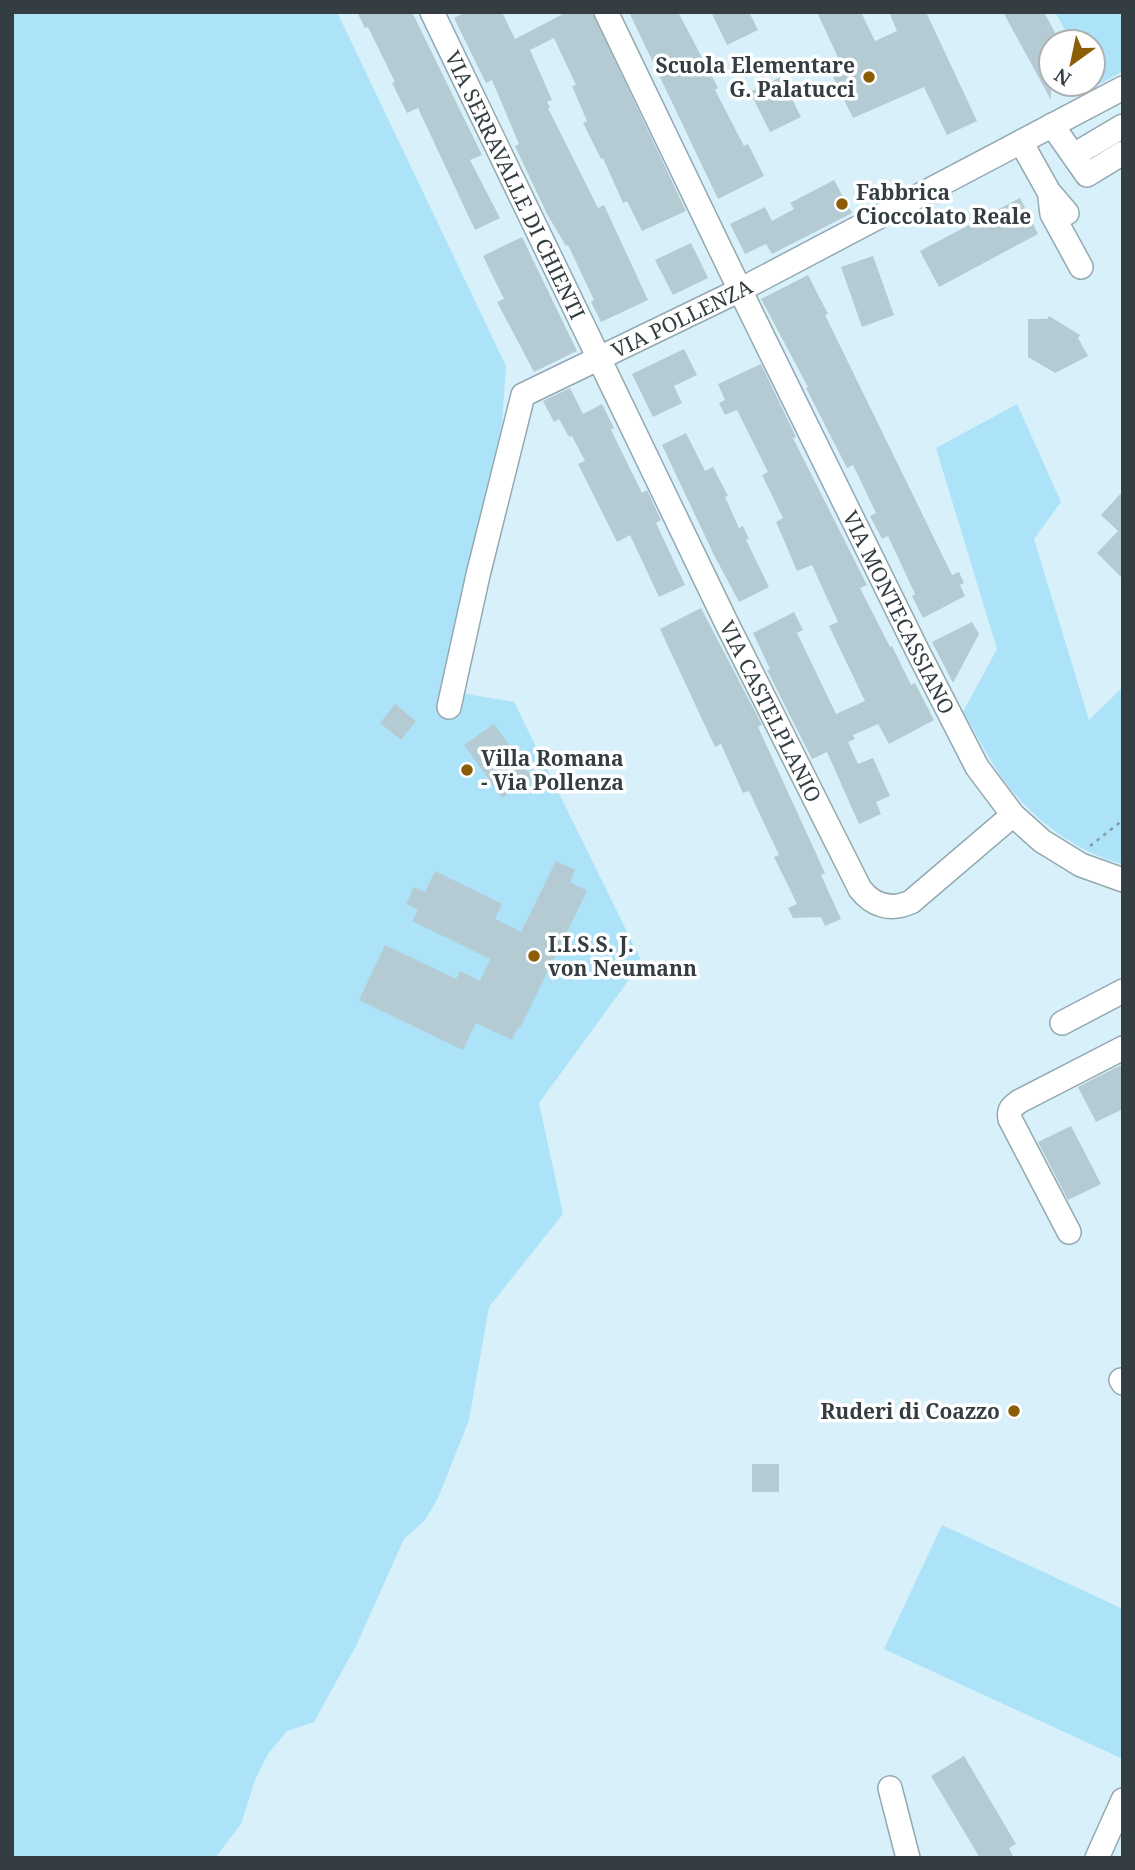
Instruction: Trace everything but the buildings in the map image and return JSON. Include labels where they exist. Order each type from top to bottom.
[{"type":"street","name":"VIA SERRAVALLE DI CHIENTI","points":[[432,12],[600,359]]},
{"type":"street","name":"VIA MONTECASSIANO","points":[[606,12],[740,290],[970,753],[986,780],[1013,815],[1042,841],[1081,865],[1123,880]]},
{"type":"street","name":"VIA POLLENZA","points":[[449,707],[478,575],[523,395],[740,290],[1052,125],[1120,95]]},
{"type":"street","points":[[1052,125],[1087,175],[1123,153]]},
{"type":"street","points":[[1073,155],[1123,126]]},
{"type":"street","points":[[1021,142],[1049,192],[1067,213]]},
{"type":"street","points":[[1049,192],[1052,214],[1081,267]]},
{"type":"street","name":"VIA CASTELPLANIO","points":[[600,359],[727,624],[865,895],[878,905],[887,907],[898,907],[911,902],[1013,815]]},
{"type":"street","points":[[1062,1023],[1123,991]]},
{"type":"street","points":[[1069,1232],[1010,1119],[1010,1107],[1123,1048]]},
{"type":"street","points":[[890,1788],[908,1858]]},
{"type":"street","points":[[1097,1858],[1123,1800]]},
{"type":"path","points":[[1086,850],[1123,820]]},
{"type":"shaded area","points":[[12,12],[337,12],[506,366],[502,424],[448,671],[466,694],[514,702],[642,962],[539,1103],[563,1214],[489,1307],[469,1420],[438,1498],[425,1520],[404,1539],[356,1646],[314,1722],[287,1731],[268,1754],[255,1780],[241,1824],[215,1858],[12,1858]]},
{"type":"shaded area","points":[[1055,12],[1123,12],[1123,71],[1107,80],[1107,28],[1064,28]]},
{"type":"shaded area","points":[[1017,404],[1061,502],[1034,539],[1089,720],[1123,687],[1123,864],[1089,852],[1073,843],[1029,809],[999,774],[963,712],[997,649],[936,448]]},
{"type":"shaded area","points":[[942,1525],[1123,1609],[1123,1759],[884,1649]]},
{"type":"place","name":"Scuola Elementare G. Palatucci","points":[[869,77]]},
{"type":"place","name":"Fabbrica Cioccolato Reale","points":[[842,204]]},
{"type":"place","name":"Villa Romana - Via Pollenza","points":[[467,770]]},
{"type":"place","name":"I.I.S.S. J. von Neumann","points":[[534,956]]},
{"type":"place","name":"Ruderi di Coazzo","points":[[1014,1411]]}]
